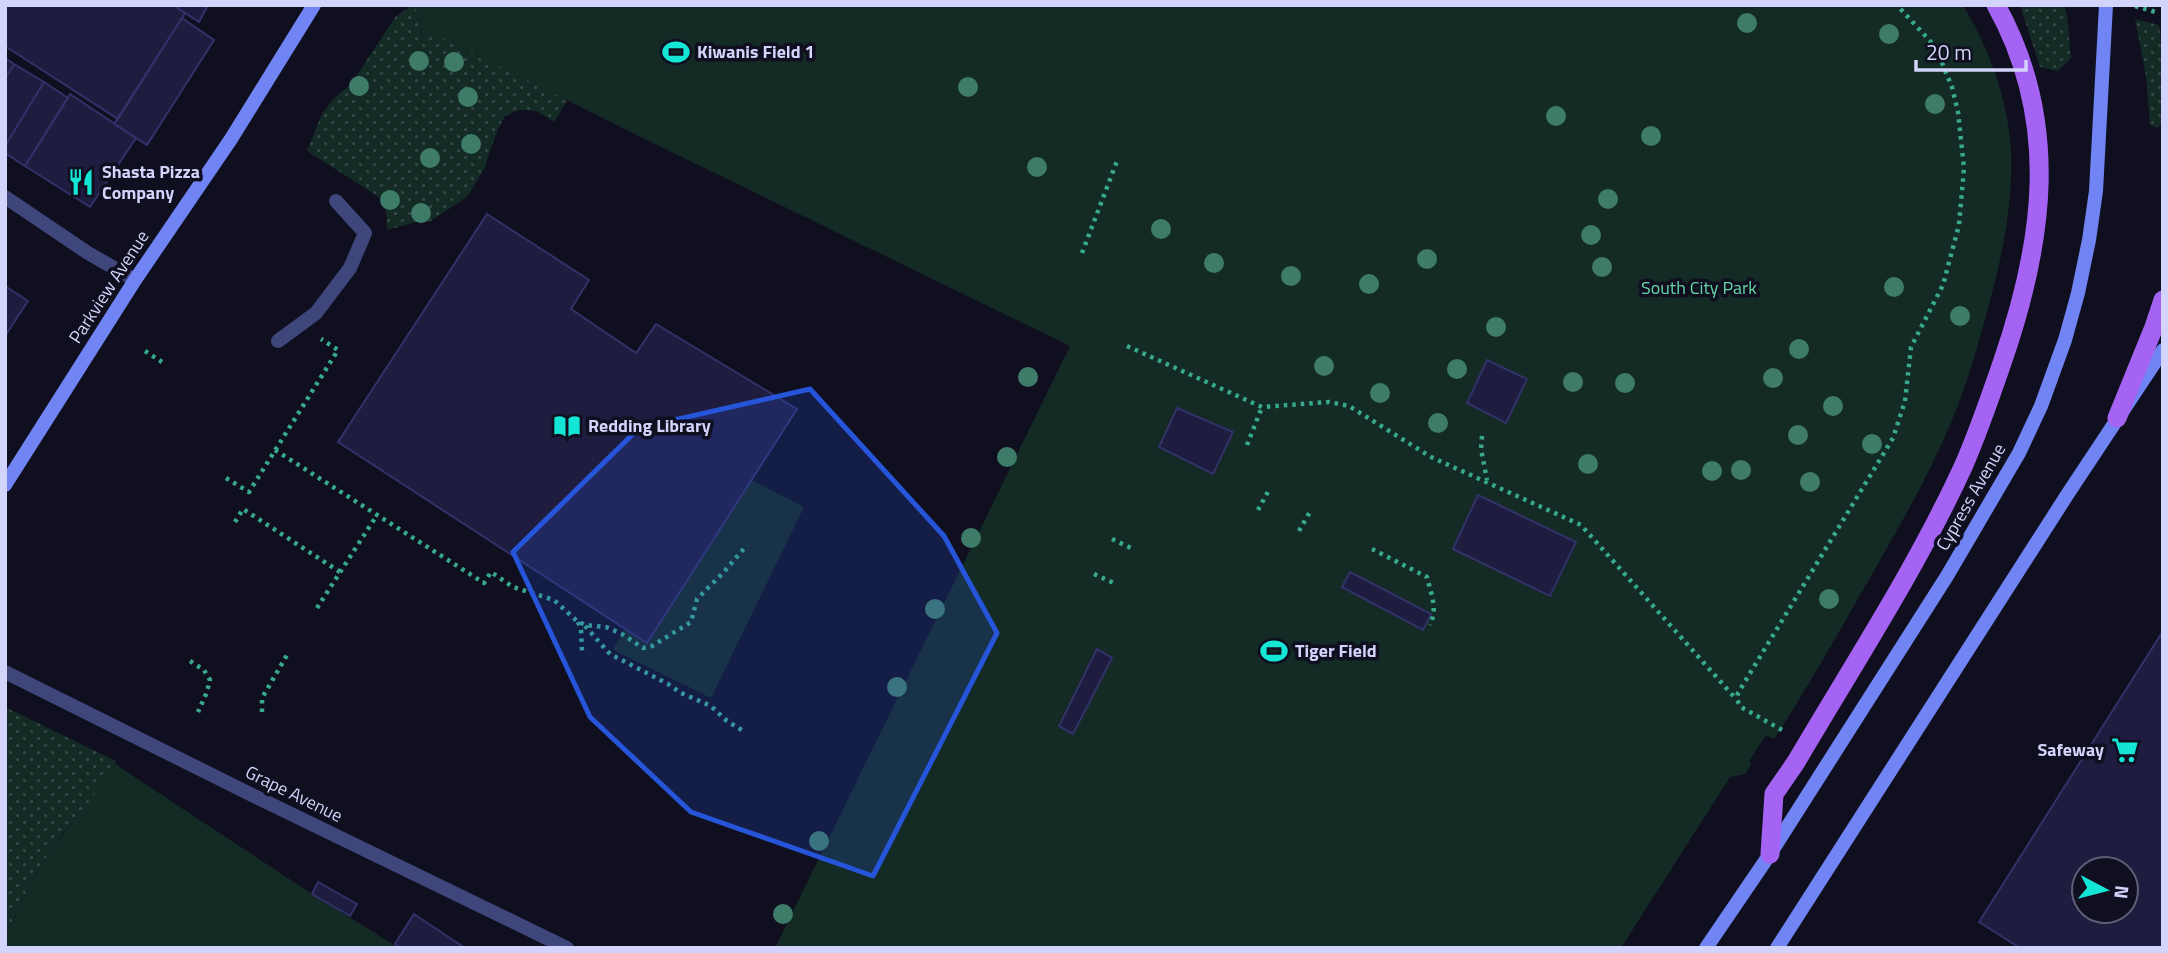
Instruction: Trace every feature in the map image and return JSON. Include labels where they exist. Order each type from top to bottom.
[{"type":"main road","name":"Parkview Avenue","points":[[5,485],[135,280],[232,139],[314,5]]},
{"type":"main road","points":[[1770,854],[1774,794],[1796,762],[1930,533],[1963,466],[1987,406],[2022,298],[2039,208],[2039,143],[2025,69],[2011,32],[1996,5]]},
{"type":"main road","name":"Cypress Avenue","points":[[1706,948],[1770,854],[1978,526],[2019,453],[2041,406],[2065,340],[2089,240],[2096,191],[2106,5]]},
{"type":"main road","points":[[2117,418],[2163,300]]},
{"type":"main road","points":[[1777,948],[2163,350]]},
{"type":"street","points":[[5,197],[88,253],[135,280]]},
{"type":"street","points":[[278,341],[316,313],[350,268],[365,233],[336,201]]},
{"type":"street","name":"Grape Avenue","points":[[5,672],[567,948]]},
{"type":"path","points":[[1737,700],[1740,686],[1893,438],[1905,401],[1911,347],[1942,285],[1959,225],[1964,168],[1958,112],[1952,88],[1930,41],[1897,5]]},
{"type":"path","points":[[2134,6],[2159,13]]},
{"type":"path","points":[[1082,253],[1118,161]]},
{"type":"path","points":[[226,478],[249,492],[338,350],[315,335]]},
{"type":"path","points":[[1127,346],[1262,407],[1329,402],[1349,407],[1424,453],[1581,525],[1741,706],[1785,733]]},
{"type":"path","points":[[145,351],[162,362]]},
{"type":"path","points":[[1247,444],[1262,407]]},
{"type":"path","points":[[1482,436],[1481,449],[1487,481]]},
{"type":"path","points":[[275,450],[484,583],[491,572],[513,587],[554,600],[577,621],[585,625],[606,627],[643,648],[652,646],[691,622],[697,599],[747,545]]},
{"type":"path","points":[[1258,510],[1270,488]]},
{"type":"path","points":[[235,522],[243,509],[340,572]]},
{"type":"path","points":[[1299,531],[1311,510]]},
{"type":"path","points":[[317,608],[377,515]]},
{"type":"path","points":[[1112,539],[1133,550]]},
{"type":"path","points":[[1372,549],[1427,577],[1435,607],[1430,625]]},
{"type":"path","points":[[1094,575],[1116,584]]},
{"type":"path","points":[[577,621],[581,630],[582,651]]},
{"type":"path","points":[[585,625],[610,654],[681,693],[711,706],[727,721],[745,732]]},
{"type":"path","points":[[262,712],[262,698],[287,655]]},
{"type":"path","points":[[190,662],[204,670],[210,680],[198,712]]},
{"type":"highlighted area","points":[[810,389],[944,536],[997,633],[873,876],[691,812],[590,717],[513,552],[639,428]]},
{"type":"green space","name":"South City Park","points":[[409,5],[1963,5],[1989,57],[2006,112],[2011,150],[2007,224],[1996,279],[1964,388],[1944,440],[1913,502],[1781,729],[1774,739],[1766,735],[1749,761],[1751,765],[1745,774],[1730,777],[1621,948],[775,948],[1070,346],[432,33],[422,36],[416,8],[408,8]],"holes":[[[1478,495],[1575,542],[1550,595],[1453,549]]]},
{"type":"green space","points":[[2020,5],[2064,5],[2071,58],[2058,71],[2040,67]]},
{"type":"green space","points":[[416,7],[422,36],[432,32],[568,99],[554,122],[536,111],[528,110],[519,110],[505,116],[484,169],[467,197],[429,222],[416,222],[387,230],[382,199],[307,151],[321,116],[332,100],[351,84],[396,16],[408,8]]},
{"type":"green space","points":[[2135,19],[2159,25],[2163,59],[2163,124],[2157,128],[2150,125],[2146,76]]},
{"type":"green space","points":[[727,368],[797,409],[751,480],[804,507],[711,698],[613,650],[624,629],[580,600]]},
{"type":"green space","points":[[5,707],[116,761],[97,793],[65,830],[42,863],[5,941]]},
{"type":"green space","points":[[115,764],[399,948],[5,948],[11,925],[42,864]]},
{"type":"building","points":[[5,5],[173,5],[185,13],[118,119],[5,46]]},
{"type":"building","points":[[173,5],[208,5],[199,22]]},
{"type":"building","points":[[182,18],[214,40],[147,145],[114,124]]},
{"type":"building","points":[[5,58],[14,64],[5,79]]},
{"type":"building","points":[[14,64],[44,82],[5,146],[5,79]]},
{"type":"building","points":[[44,82],[68,98],[25,166],[5,153],[5,146]]},
{"type":"building","points":[[70,94],[136,138],[90,207],[25,166]]},
{"type":"building","name":"Redding Library","points":[[487,214],[589,280],[571,309],[636,353],[656,324],[797,409],[647,643],[338,442]]},
{"type":"building","points":[[5,286],[28,301],[5,336]]},
{"type":"building","points":[[1487,360],[1527,379],[1506,423],[1467,403]]},
{"type":"building","points":[[1177,408],[1233,432],[1213,474],[1159,447]]},
{"type":"building","points":[[1478,495],[1576,542],[1550,596],[1453,549]]},
{"type":"building","points":[[1350,572],[1431,614],[1423,630],[1342,587]]},
{"type":"building","name":"Safeway","points":[[2163,631],[2163,948],[2020,948],[1979,922]]},
{"type":"building","points":[[1097,649],[1112,658],[1073,734],[1059,726]]},
{"type":"building","points":[[318,882],[357,904],[350,916],[312,894]]},
{"type":"building","points":[[414,914],[465,948],[401,948],[395,944]]},
{"type":"place","name":"Kiwanis Field 1","points":[[676,52]]},
{"type":"place","name":"Shasta Pizza Company","points":[[81,182]]},
{"type":"place","name":"Redding Library","points":[[567,426]]},
{"type":"place","name":"Tiger Field","points":[[1274,651]]},
{"type":"place","name":"Safeway","points":[[2125,750]]}]
